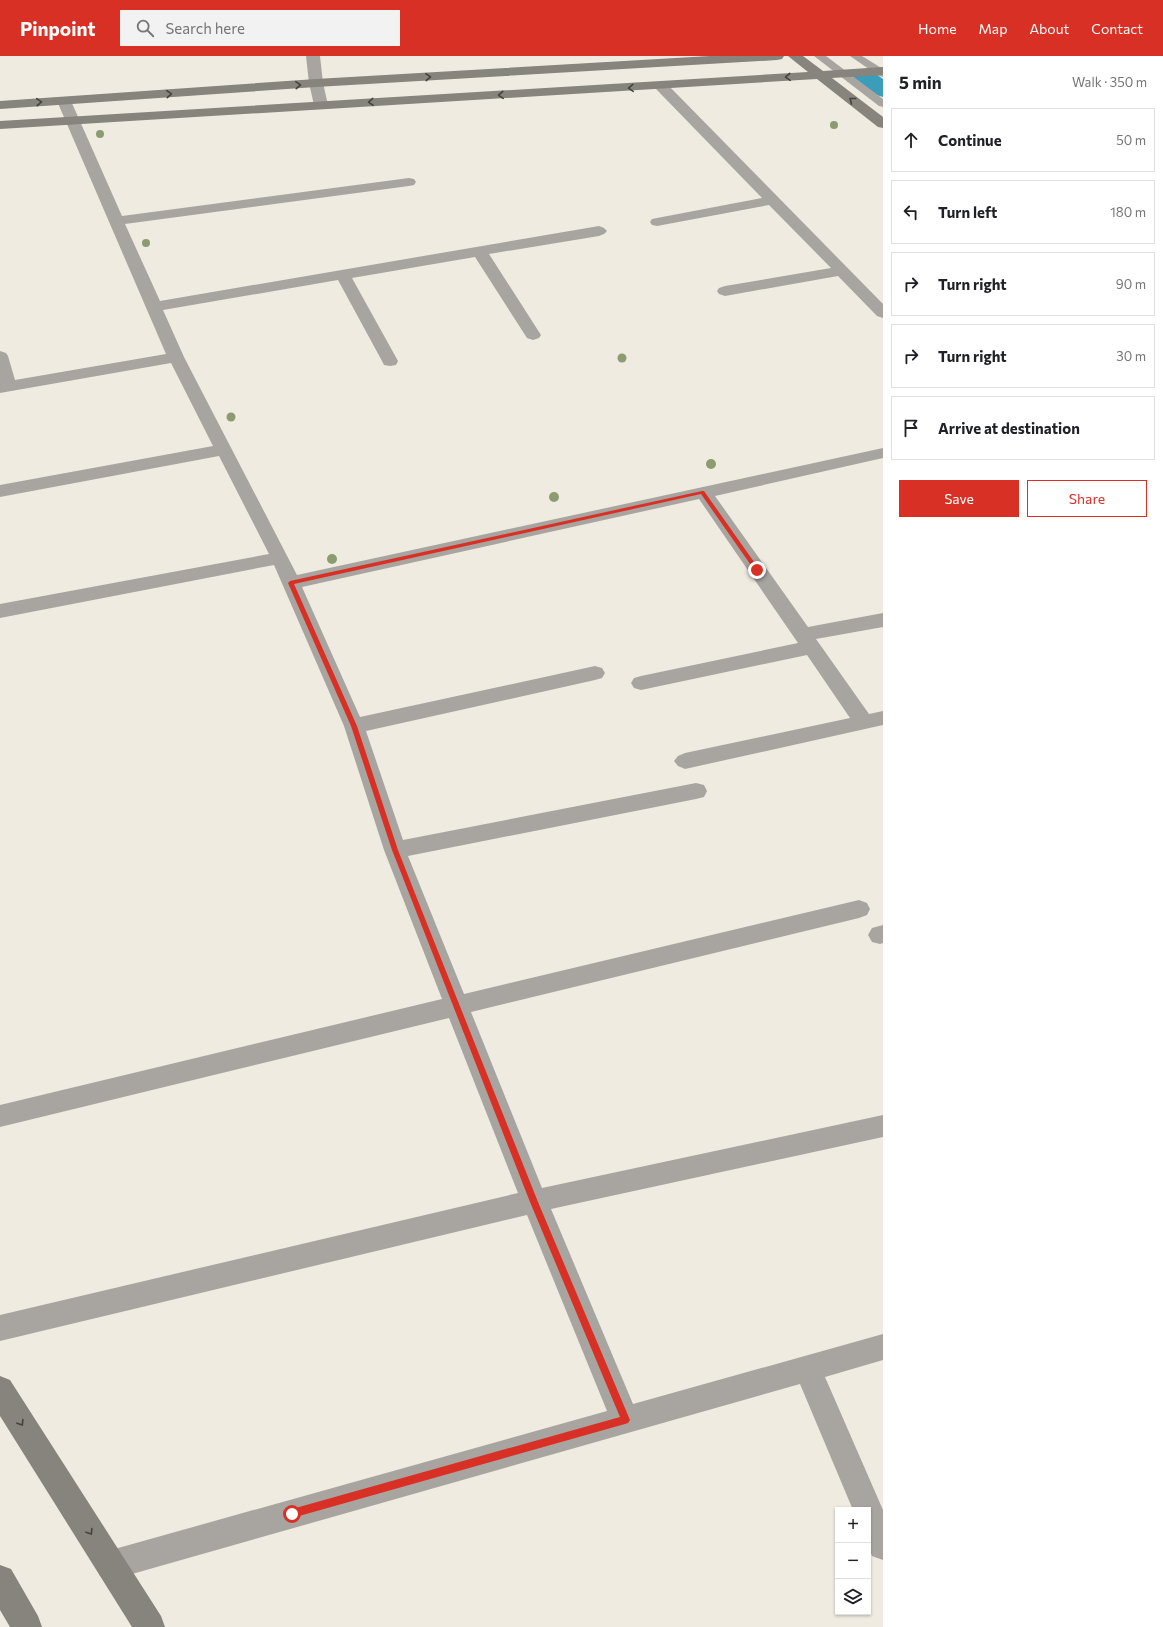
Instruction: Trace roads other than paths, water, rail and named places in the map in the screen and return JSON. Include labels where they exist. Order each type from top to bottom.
[{"type":"street","points":[[313,56],[316,83],[321,105]]},
{"type":"street","points":[[0,105],[677,59],[777,56]]},
{"type":"street","points":[[795,56],[883,124]]},
{"type":"street","points":[[0,125],[842,74],[882,69],[877,56]]},
{"type":"street","points":[[661,86],[774,200],[883,314]]},
{"type":"street","points":[[64,101],[176,357],[280,558],[354,726],[395,850],[534,1202],[625,1420]]},
{"type":"street","points":[[116,221],[409,182]]},
{"type":"street","points":[[657,222],[774,200]]},
{"type":"street","points":[[154,307],[599,231]]},
{"type":"street","points":[[479,251],[532,335]]},
{"type":"street","points":[[725,291],[842,271]]},
{"type":"street","points":[[343,275],[390,361]]},
{"type":"street","points":[[0,356],[4,388],[176,357]]},
{"type":"street","points":[[0,490],[223,450]]},
{"type":"street","points":[[290,583],[883,453]]},
{"type":"street","points":[[684,761],[873,720],[807,641],[702,492]]},
{"type":"street","points":[[0,611],[280,558]]},
{"type":"street","points":[[641,684],[883,620]]},
{"type":"street","points":[[354,726],[595,673]]},
{"type":"street","points":[[395,850],[696,791]]},
{"type":"street","points":[[0,1116],[859,909]]},
{"type":"street","points":[[0,1328],[534,1202],[883,1126]]},
{"type":"street","points":[[111,1565],[883,1347]]},
{"type":"street","points":[[807,1368],[867,1507]]},
{"type":"street","points":[[2,1399],[150,1627]]},
{"type":"street","points":[[871,1517],[883,1545]]},
{"type":"street","points":[[4,1588],[27,1627]]},
{"type":"lane","points":[[819,56],[883,104]]},
{"type":"lane","points":[[855,56],[882,69]]},
{"type":"waterway","points":[[865,77],[883,90]]}]
